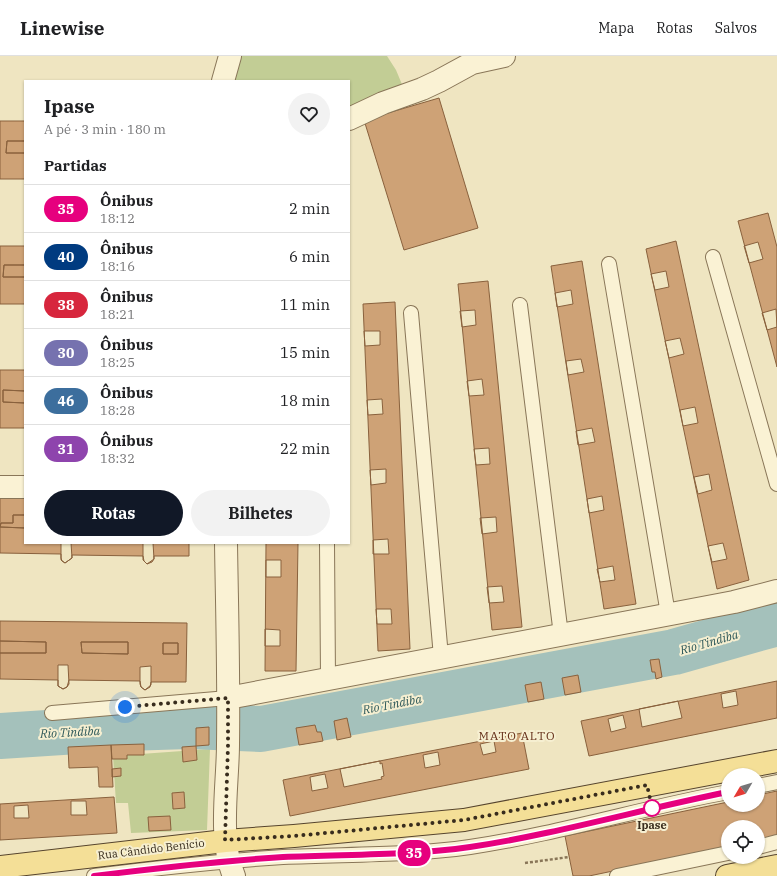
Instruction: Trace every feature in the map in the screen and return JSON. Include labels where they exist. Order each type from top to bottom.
[{"type":"main road","name":"Rua Cândido Benício","points":[[0,867],[229,859],[294,836],[464,820],[777,761]]},
{"type":"main road","points":[[727,876],[777,866]]},
{"type":"street","points":[[223,80],[230,56]]},
{"type":"street","points":[[350,119],[383,103],[433,84],[472,63],[504,56]]},
{"type":"street","points":[[0,487],[24,487]]},
{"type":"street","points":[[226,544],[229,859]]},
{"type":"street","points":[[228,708],[328,679],[734,602],[777,591]]},
{"type":"lane","points":[[713,257],[777,484]]},
{"type":"lane","points":[[609,264],[668,614]]},
{"type":"lane","points":[[520,305],[561,635]]},
{"type":"lane","points":[[411,313],[441,657]]},
{"type":"lane","points":[[327,544],[328,679]]},
{"type":"lane","points":[[52,713],[228,708]]},
{"type":"lane","points":[[765,785],[777,782]]},
{"type":"lane","points":[[94,876],[229,859],[412,853],[469,847],[520,838],[721,794]]},
{"type":"lane","points":[[765,845],[777,842]]},
{"type":"lane","points":[[617,876],[721,854]]},
{"type":"path","points":[[524,863],[569,857]]},
{"type":"green space","points":[[231,56],[387,56],[396,70],[406,94],[350,119],[350,80],[225,80]]},
{"type":"green space","points":[[210,749],[207,830],[131,833],[128,803],[116,803],[113,756]]},
{"type":"building","points":[[439,98],[478,228],[404,250],[364,120]]},
{"type":"building","points":[[0,121],[24,121],[24,141],[7,141],[6,153],[24,153],[24,179],[0,179]]},
{"type":"building","points":[[7,141],[24,141],[24,153],[6,153]]},
{"type":"building","points":[[768,213],[777,247],[777,367],[738,221]]},
{"type":"building","points":[[676,241],[749,580],[717,589],[646,249]]},
{"type":"building","points":[[758,242],[763,259],[749,263],[744,246]]},
{"type":"building","points":[[0,246],[24,246],[24,265],[4,265],[3,277],[24,277],[24,304],[0,304]]},
{"type":"building","points":[[582,261],[636,604],[604,609],[551,266]]},
{"type":"building","points":[[4,265],[24,265],[24,277],[3,277]]},
{"type":"building","points":[[666,271],[669,287],[655,290],[651,274]]},
{"type":"building","points":[[488,281],[522,627],[492,630],[458,284]]},
{"type":"building","points":[[571,290],[573,304],[557,307],[555,293]]},
{"type":"building","points":[[395,302],[410,649],[378,651],[363,304]]},
{"type":"building","points":[[776,309],[777,327],[767,330],[762,313]]},
{"type":"building","points":[[475,310],[476,325],[462,327],[460,311]]},
{"type":"building","points":[[364,331],[380,331],[380,345],[365,346]]},
{"type":"building","points":[[680,338],[684,354],[669,358],[665,341]]},
{"type":"building","points":[[581,359],[584,372],[568,375],[566,361]]},
{"type":"building","points":[[0,370],[24,370],[24,391],[3,390],[3,402],[24,403],[24,428],[0,428]]},
{"type":"building","points":[[482,379],[484,395],[469,396],[467,381]]},
{"type":"building","points":[[3,390],[24,391],[24,403],[3,402]]},
{"type":"building","points":[[382,399],[383,414],[368,415],[367,400]]},
{"type":"building","points":[[695,407],[698,423],[683,426],[680,410]]},
{"type":"building","points":[[592,428],[595,442],[578,445],[576,431]]},
{"type":"building","points":[[489,448],[490,464],[476,465],[474,449]]},
{"type":"building","points":[[386,469],[386,483],[371,485],[370,470]]},
{"type":"building","points":[[709,474],[712,490],[698,494],[694,477]]},
{"type":"building","points":[[0,495],[24,495],[24,515],[13,515],[13,523],[1,523],[0,527]]},
{"type":"building","points":[[602,496],[604,510],[589,513],[587,499]]},
{"type":"building","points":[[13,515],[24,515],[24,528],[0,527],[1,523],[13,523]]},
{"type":"building","points":[[496,517],[497,532],[482,534],[480,518]]},
{"type":"building","points":[[0,527],[24,528],[24,544],[189,544],[189,556],[154,556],[152,562],[147,564],[144,561],[143,556],[72,555],[72,558],[65,563],[61,560],[61,554],[0,553]]},
{"type":"building","points":[[388,539],[389,554],[373,554],[373,540]]},
{"type":"building","points":[[723,543],[727,559],[712,562],[708,546]]},
{"type":"building","points":[[61,544],[71,544],[72,558],[65,563],[61,558]]},
{"type":"building","points":[[143,544],[153,544],[154,559],[147,564],[143,560]]},
{"type":"building","points":[[266,544],[298,544],[296,671],[265,671]]},
{"type":"building","points":[[266,560],[281,560],[281,577],[266,577]]},
{"type":"building","points":[[613,566],[615,580],[600,582],[597,569]]},
{"type":"building","points":[[502,586],[504,602],[489,603],[487,587]]},
{"type":"building","points":[[376,609],[391,609],[392,624],[377,624]]},
{"type":"building","points":[[0,621],[187,623],[186,682],[151,682],[150,687],[145,690],[141,687],[140,681],[69,680],[67,687],[63,689],[58,686],[58,680],[0,679],[0,653],[46,653],[46,642],[0,641]],"holes":[[[81,642],[128,642],[128,654],[82,653]],[[163,643],[178,643],[178,654],[163,654]]]},
{"type":"building","points":[[265,629],[280,630],[280,646],[265,646]]},
{"type":"building","points":[[0,641],[46,642],[46,653],[0,653]]},
{"type":"building","points":[[81,642],[128,642],[128,654],[82,653]]},
{"type":"building","points":[[163,643],[178,643],[178,654],[163,654]]},
{"type":"building","points":[[659,659],[662,677],[656,679],[655,672],[652,672],[650,660]]},
{"type":"building","points":[[58,665],[68,665],[69,684],[63,689],[58,686]]},
{"type":"building","points":[[151,666],[151,685],[145,690],[140,684],[140,667]]},
{"type":"building","points":[[578,675],[581,692],[565,695],[562,678]]},
{"type":"building","points":[[777,681],[777,718],[589,756],[581,721]]},
{"type":"building","points":[[541,682],[544,699],[528,702],[525,685]]},
{"type":"building","points":[[736,691],[738,705],[723,708],[721,694]]},
{"type":"building","points":[[678,701],[682,718],[642,727],[639,709]]},
{"type":"building","points":[[623,715],[626,728],[611,732],[608,719]]},
{"type":"building","points":[[347,718],[351,737],[337,740],[334,721]]},
{"type":"building","points":[[315,725],[317,732],[321,732],[323,741],[299,745],[296,728]]},
{"type":"building","points":[[209,727],[209,745],[196,746],[196,728]]},
{"type":"building","points":[[522,733],[529,769],[290,816],[283,780]]},
{"type":"building","points":[[494,741],[496,752],[483,755],[480,744]]},
{"type":"building","points":[[144,744],[144,755],[127,755],[127,759],[112,759],[111,745]]},
{"type":"building","points":[[111,745],[113,787],[99,787],[98,767],[69,768],[68,747]]},
{"type":"building","points":[[196,746],[197,760],[183,762],[182,747]]},
{"type":"building","points":[[438,752],[440,765],[425,768],[423,755]]},
{"type":"building","points":[[380,761],[380,764],[382,763],[384,776],[381,777],[382,779],[344,787],[340,769]]},
{"type":"building","points":[[121,768],[121,776],[112,777],[112,769]]},
{"type":"building","points":[[325,774],[328,788],[312,791],[310,777]]},
{"type":"building","name":"Ipase","points":[[777,791],[777,837],[765,840],[765,820],[721,820],[721,848],[589,876],[573,876],[565,836],[721,803],[721,812],[765,812],[765,794]]},
{"type":"building","points":[[184,792],[185,808],[173,809],[172,793]]},
{"type":"building","points":[[114,797],[117,833],[0,840],[0,804]]},
{"type":"building","points":[[71,801],[86,801],[87,815],[71,815]]},
{"type":"building","points":[[28,805],[29,818],[14,818],[14,806]]},
{"type":"building","points":[[170,816],[171,830],[149,831],[148,817]]},
{"type":"waterway","name":"Rio Tindiba","points":[[0,736],[124,728],[190,726],[261,729],[674,652],[777,623]]},
{"type":"bus line","name":"35","points":[[94,876],[196,863],[284,857],[412,853],[469,847],[520,838],[721,793]]},
{"type":"place","name":"Ipase","points":[[652,808]]},
{"type":"district","name":"MATO ALTO","points":[[517,735]]},
{"type":"route","points":[[125,707],[228,698],[225,840],[294,836],[464,820],[647,785],[652,808]]}]
